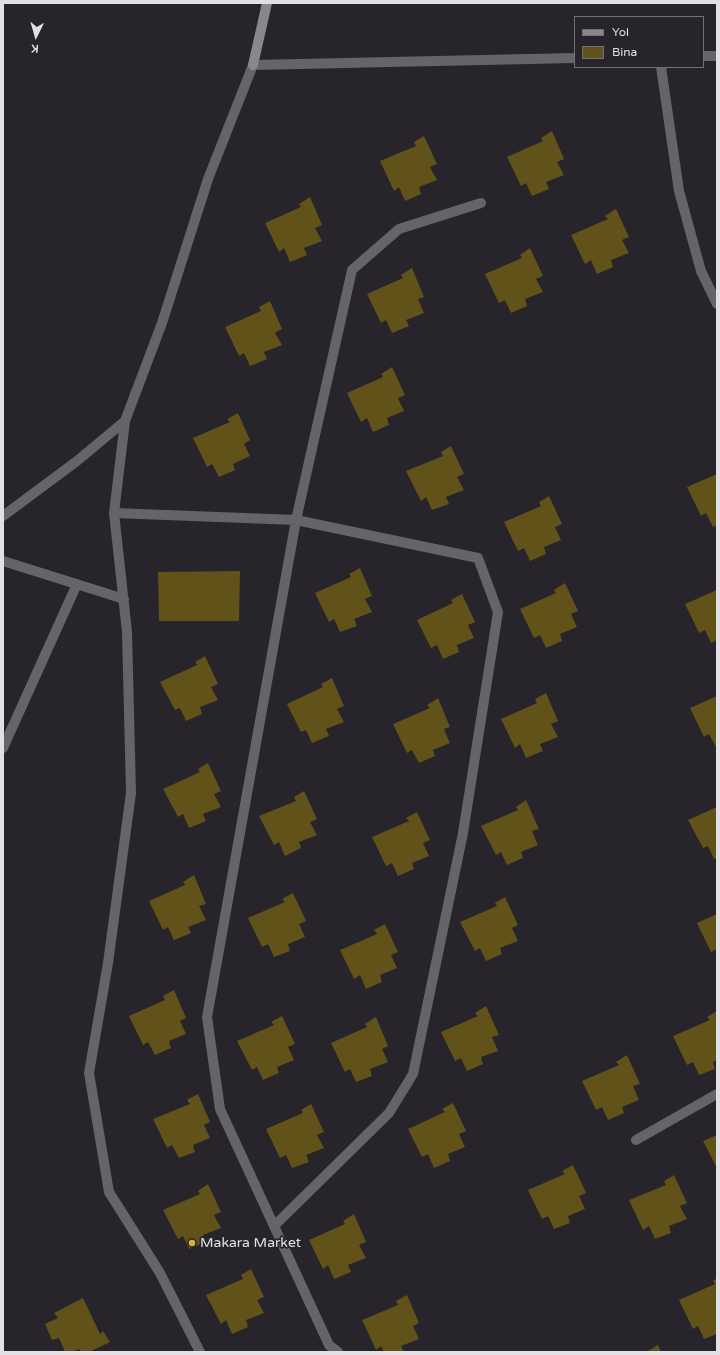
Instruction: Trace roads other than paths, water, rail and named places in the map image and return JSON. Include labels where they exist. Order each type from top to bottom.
[{"type":"street","points":[[200,1352],[160,1273],[109,1192],[89,1073],[108,963],[131,793],[127,632],[114,513],[125,420],[162,324],[208,179],[253,65],[267,3]]},
{"type":"street","points":[[704,56],[717,56]]},
{"type":"street","points":[[253,65],[574,58]]},
{"type":"street","points":[[661,68],[679,191],[701,271],[717,304]]},
{"type":"street","points":[[338,1352],[329,1345],[220,1109],[207,1018],[296,520],[352,270],[399,229],[481,203]]},
{"type":"street","points":[[3,516],[77,461],[125,420]]},
{"type":"street","points":[[114,513],[296,520],[478,558],[498,612],[463,833],[413,1074],[389,1113],[274,1226]]},
{"type":"street","points":[[3,562],[124,599]]},
{"type":"street","points":[[3,748],[77,584]]},
{"type":"street","points":[[636,1140],[717,1094]]},
{"type":"place","name":"Makara Market","points":[[192,1243]]}]
